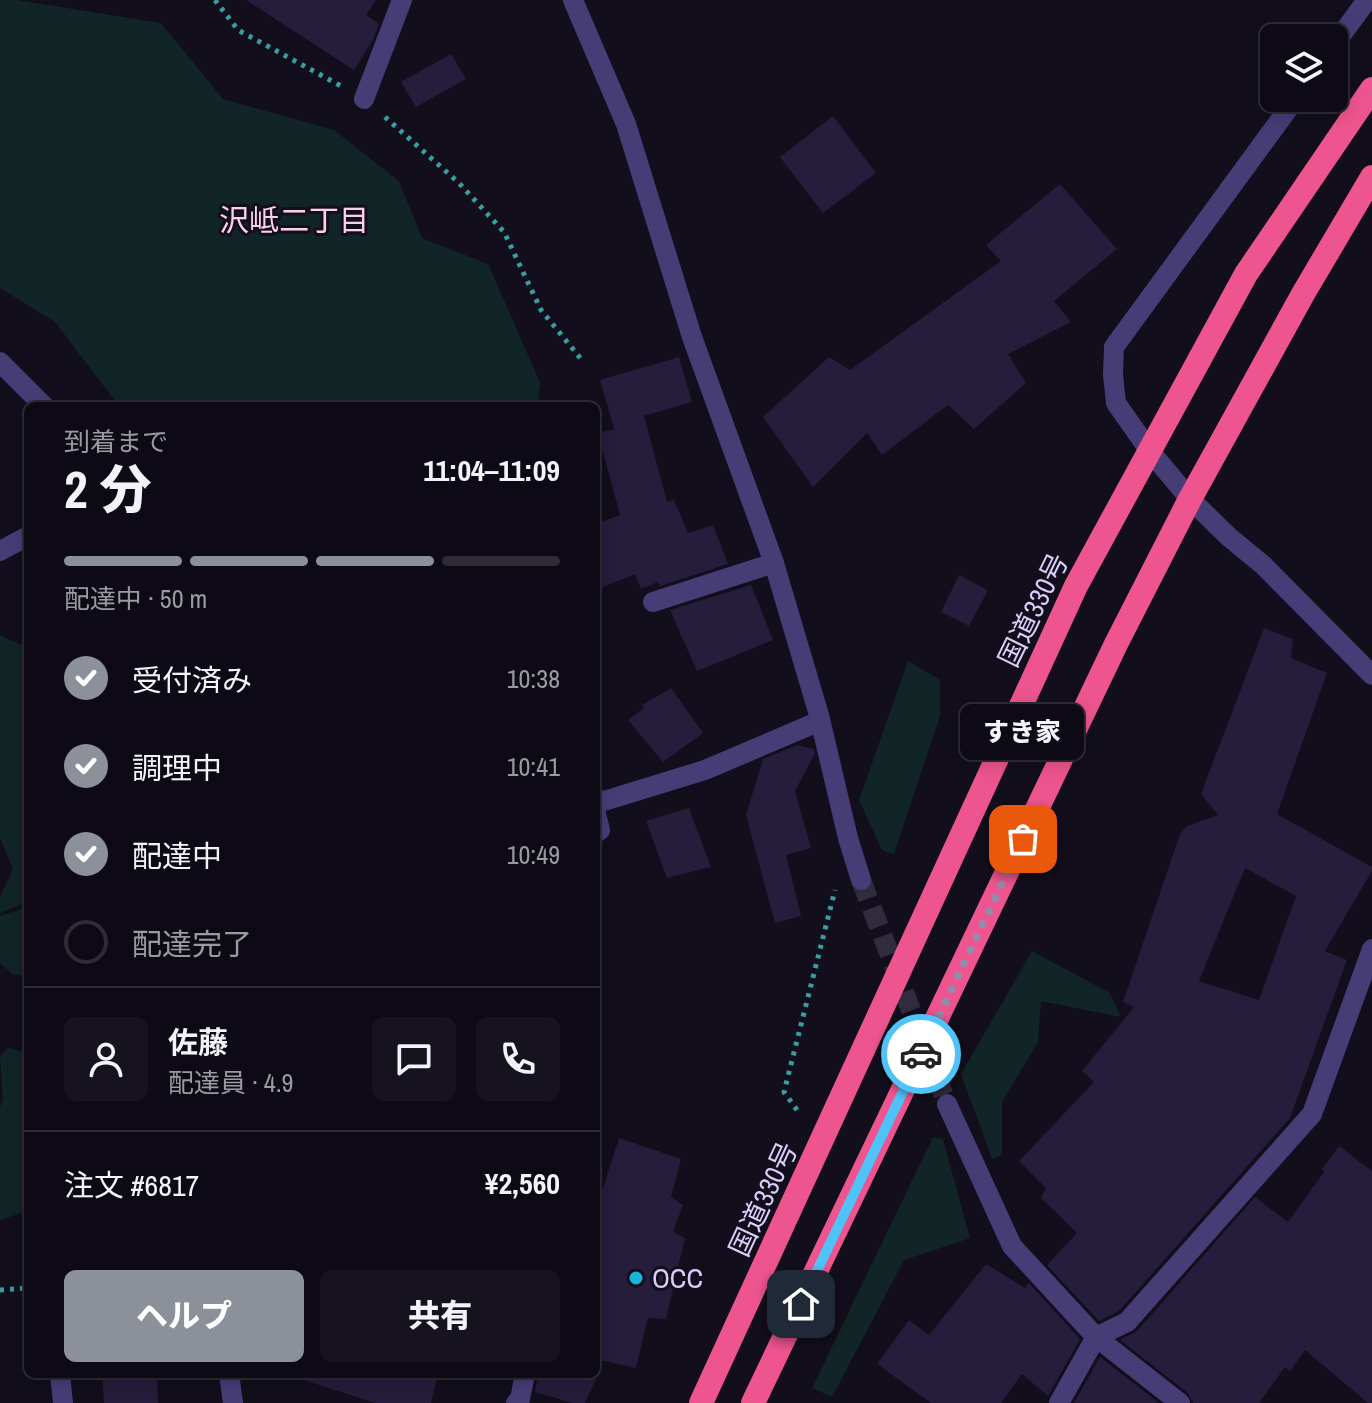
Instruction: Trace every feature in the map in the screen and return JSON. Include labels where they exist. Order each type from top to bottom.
[{"type":"highway","name":"国道330号","points":[[701,1403],[1069,599],[1246,274],[1372,89]]},
{"type":"highway","points":[[753,1403],[1116,644],[1190,499],[1303,294],[1372,177]]},
{"type":"street","points":[[364,99],[402,0]]},
{"type":"street","points":[[573,0],[626,124],[692,337],[774,563],[820,721],[861,880]]},
{"type":"street","points":[[1348,26],[1367,0]]},
{"type":"street","points":[[1286,112],[1114,347],[1116,403],[1149,450],[1190,499],[1263,565],[1372,675]]},
{"type":"street","points":[[0,362],[40,402]]},
{"type":"street","points":[[653,602],[774,563]]},
{"type":"street","points":[[600,800],[705,770],[820,721]]},
{"type":"street","points":[[1059,1403],[1096,1337],[1127,1322],[1312,1114],[1365,993],[1372,949]]},
{"type":"street","points":[[947,1104],[1012,1246],[1096,1337],[1180,1403]]},
{"type":"street","points":[[60,1378],[63,1403]]},
{"type":"street","points":[[230,1378],[233,1403]]},
{"type":"street","points":[[516,1403],[520,1399],[524,1378]]},
{"type":"path","points":[[215,0],[238,30],[364,99],[459,183],[504,232],[541,310],[581,359]]},
{"type":"path","points":[[797,1110],[784,1092],[848,838]]},
{"type":"path","points":[[0,1290],[24,1288]]},
{"type":"green space","points":[[0,0],[17,0],[161,23],[223,99],[334,130],[399,181],[422,238],[488,264],[540,382],[538,402],[116,402],[55,322],[0,288]]},
{"type":"green space","points":[[0,635],[24,646],[24,904],[0,913],[0,897],[13,869],[0,838]]},
{"type":"green space","points":[[908,661],[940,680],[940,716],[894,854],[882,850],[859,800]]},
{"type":"green space","points":[[24,908],[24,976],[12,974],[0,963],[0,916]]},
{"type":"green space","points":[[1032,951],[1110,993],[1121,1017],[1041,1001],[1038,1042],[1002,1102],[1002,1155],[992,1159],[961,1074]]},
{"type":"green space","points":[[9,1047],[24,1053],[24,1212],[0,1220],[0,1107],[3,1100],[0,1056]]},
{"type":"green space","points":[[933,1137],[943,1139],[970,1238],[904,1260],[832,1397],[812,1388]]},
{"type":"building","points":[[246,0],[376,0],[366,15],[379,24],[354,70]]},
{"type":"building","points":[[451,54],[466,79],[416,107],[401,82]]},
{"type":"building","points":[[833,116],[876,173],[823,213],[780,157]]},
{"type":"building","points":[[1060,184],[1117,249],[1054,301],[1071,322],[1008,354],[1026,383],[974,429],[948,405],[882,455],[867,433],[813,487],[763,417],[829,357],[850,370],[1001,261],[986,245]]},
{"type":"building","points":[[679,357],[692,402],[644,416],[667,502],[674,500],[688,533],[713,525],[728,564],[660,586],[658,582],[641,589],[635,574],[600,588],[600,522],[620,515],[600,440],[600,432],[614,429],[600,380]]},
{"type":"building","points":[[959,575],[988,590],[969,626],[941,612]]},
{"type":"building","points":[[751,585],[773,640],[697,671],[670,610]]},
{"type":"building","points":[[1264,628],[1293,639],[1291,658],[1327,673],[1277,814],[1372,867],[1372,871],[1325,951],[1347,960],[1290,1118],[1119,1311],[1099,1321],[1047,1265],[1077,1233],[1041,1198],[1046,1188],[1019,1161],[1094,1082],[1082,1071],[1134,1007],[1123,1002],[1180,834],[1187,826],[1218,815],[1201,794]],"holes":[[[1245,868],[1296,896],[1259,1000],[1199,981]]]},
{"type":"building","points":[[671,688],[703,733],[663,762],[628,720],[644,708],[642,705]]},
{"type":"building","points":[[797,745],[814,749],[815,754],[795,791],[811,848],[786,855],[801,916],[775,923],[746,815],[763,759]]},
{"type":"building","points":[[689,808],[711,867],[667,878],[646,821]]},
{"type":"building","name":"OCC","points":[[619,1138],[681,1159],[671,1197],[683,1205],[673,1232],[685,1238],[666,1319],[648,1318],[636,1368],[600,1360],[600,1197]]},
{"type":"building","points":[[1339,1146],[1372,1171],[1372,1403],[1368,1403],[1305,1350],[1290,1371],[1285,1367],[1259,1403],[1193,1403],[1188,1393],[1120,1340],[1137,1331],[1255,1197],[1288,1222]]},
{"type":"building","points":[[986,1264],[1025,1288],[1029,1283],[1080,1339],[1048,1396],[1022,1374],[1001,1403],[931,1403],[877,1364],[909,1320],[929,1335]]},
{"type":"building","points":[[1100,1357],[1159,1403],[1074,1403]]},
{"type":"building","points":[[102,1378],[157,1378],[158,1403],[104,1403]]},
{"type":"building","points":[[437,1378],[431,1403],[375,1403],[304,1380]]},
{"type":"building","points":[[537,1378],[596,1378],[585,1403],[573,1403],[535,1392]]},
{"type":"tunnel","points":[[861,880],[947,1104]]},
{"type":"way so far","points":[[921,1054],[1023,839]]},
{"type":"place","name":"すき家","points":[[1023,839]]},
{"type":"place","name":"OCC","points":[[636,1278]]},
{"type":"district","name":"沢岻二丁目","points":[[294,221]]},
{"type":"route","points":[[801,1304],[921,1054]]}]
